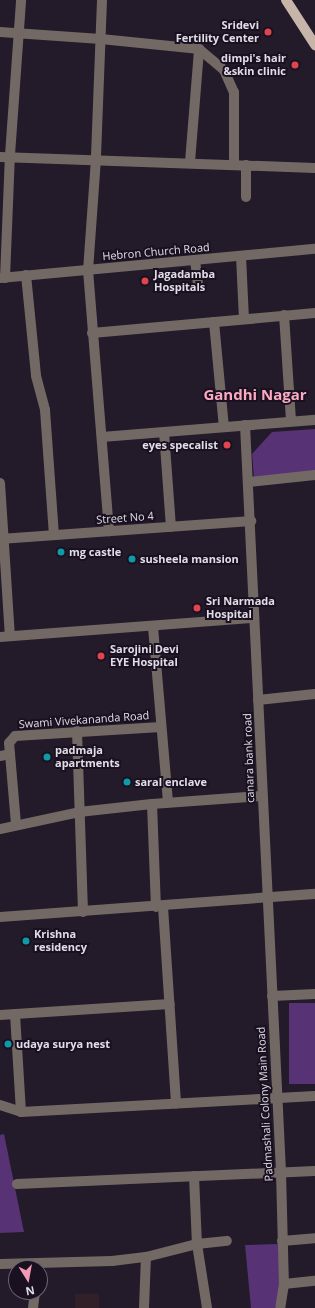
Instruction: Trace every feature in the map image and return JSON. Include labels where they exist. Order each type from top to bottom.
[{"type":"main road","points":[[286,0],[315,45]]},
{"type":"street","points":[[3,278],[5,156],[21,0]]},
{"type":"street","points":[[102,0],[96,159],[88,270],[109,531]]},
{"type":"street","points":[[0,32],[101,39],[199,49],[224,70],[234,92],[234,164]]},
{"type":"street","points":[[190,162],[199,49]]},
{"type":"street","points":[[5,156],[315,168]]},
{"type":"street","points":[[246,165],[246,197]]},
{"type":"street","name":"Hebron Church Road","points":[[3,278],[315,249]]},
{"type":"street","points":[[241,256],[244,319]]},
{"type":"street","points":[[195,260],[198,284]]},
{"type":"street","points":[[26,275],[36,376],[45,410],[54,535]]},
{"type":"street","points":[[92,333],[315,312]]},
{"type":"street","points":[[284,316],[291,422]]},
{"type":"street","points":[[214,322],[224,427]]},
{"type":"street","points":[[102,437],[315,420]]},
{"type":"street","name":"canara bank road","points":[[245,425],[251,521],[267,898]]},
{"type":"street","points":[[164,432],[171,527]]},
{"type":"street","points":[[249,482],[315,476]]},
{"type":"street","points":[[0,484],[5,637],[153,627],[254,618]]},
{"type":"street","name":"Street No 4","points":[[2,539],[251,521]]},
{"type":"street","name":"Swami Vivekananda Road","points":[[153,627],[168,802]]},
{"type":"street","points":[[258,700],[315,694]]},
{"type":"street","name":"Swami Vivekananda Road","points":[[5,755],[9,743],[15,736],[161,727]]},
{"type":"street","points":[[77,731],[83,912]]},
{"type":"street","points":[[5,755],[16,824]]},
{"type":"street","points":[[0,829],[16,824],[79,812],[168,802],[262,796]]},
{"type":"street","points":[[152,804],[160,907],[170,1004],[176,1104]]},
{"type":"street","points":[[0,917],[160,907],[315,894]]},
{"type":"street","name":"Padmashali Colony Main Road","points":[[267,898],[281,1172],[284,1284],[280,1308]]},
{"type":"street","points":[[272,996],[315,994]]},
{"type":"street","points":[[0,1015],[170,1004]]},
{"type":"street","points":[[15,1014],[21,1112]]},
{"type":"street","points":[[0,1105],[21,1112],[315,1096]]},
{"type":"street","points":[[17,1184],[315,1171]]},
{"type":"street","points":[[194,1176],[197,1244],[207,1308]]},
{"type":"street","points":[[282,1241],[315,1238]]},
{"type":"street","points":[[48,1265],[146,1257],[197,1244],[227,1241]]},
{"type":"street","points":[[144,1308],[146,1257]]},
{"type":"street","points":[[284,1284],[315,1281]]},
{"type":"shaded area","points":[[315,429],[315,472],[254,478],[252,454],[272,432]]},
{"type":"shaded area","points":[[289,1003],[315,1003],[315,1084],[289,1084]]},
{"type":"shaded area","points":[[4,1134],[24,1232],[0,1233],[0,1135]]},
{"type":"shaded area","points":[[278,1244],[281,1286],[275,1308],[251,1308],[245,1245]]},
{"type":"shaded area","points":[[75,1294],[99,1294],[99,1308],[75,1308]]},
{"type":"place","name":"Sridevi Fertility Center","points":[[268,32]]},
{"type":"place","name":"dimpi's hair &skin clinic","points":[[295,65]]},
{"type":"place","name":"Jagadamba Hospitals","points":[[145,281]]},
{"type":"place","name":"eyes specalist","points":[[227,445]]},
{"type":"place","name":"mg castle","points":[[61,552]]},
{"type":"place","name":"susheela mansion","points":[[132,559]]},
{"type":"place","name":"Sri Narmada Hospital","points":[[197,608]]},
{"type":"place","name":"Sarojini Devi EYE Hospital","points":[[101,656]]},
{"type":"place","name":"padmaja apartments","points":[[47,757]]},
{"type":"place","name":"saral enclave","points":[[127,782]]},
{"type":"place","name":"Krishna residency","points":[[26,941]]},
{"type":"place","name":"udaya surya nest","points":[[8,1044]]},
{"type":"district","name":"Gandhi Nagar","points":[[255,395]]}]
